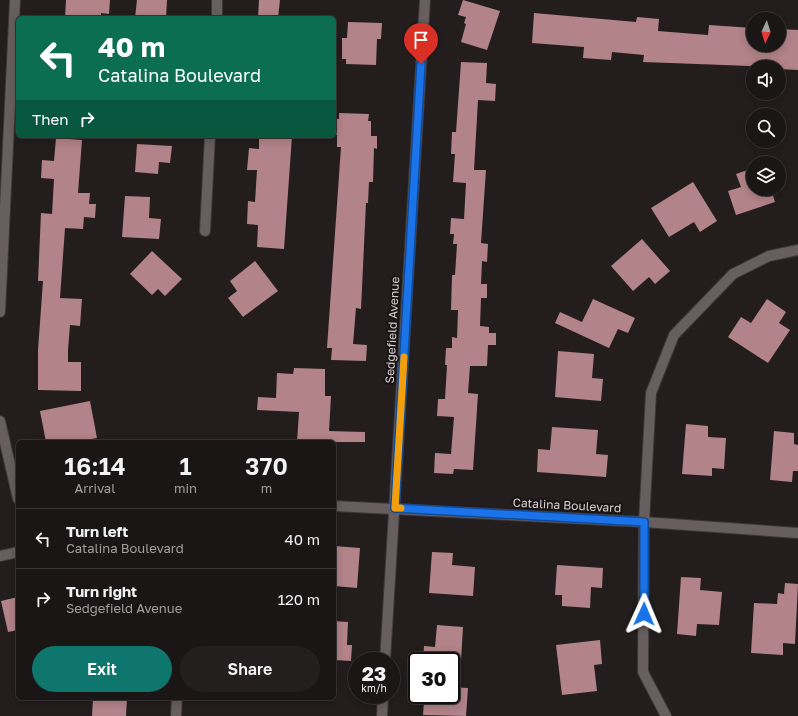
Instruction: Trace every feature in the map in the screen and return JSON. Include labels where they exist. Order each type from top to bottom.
[{"type":"street","points":[[0,312],[16,0]]},
{"type":"street","points":[[217,16],[218,0]]},
{"type":"street","name":"Sedgefield Avenue","points":[[386,652],[425,0]]},
{"type":"street","points":[[205,231],[210,138]]},
{"type":"street","points":[[666,716],[643,672],[644,522],[651,393],[674,335],[733,274],[769,256],[798,250]]},
{"type":"street","points":[[0,421],[16,490]]},
{"type":"street","name":"Catalina Boulevard","points":[[336,506],[644,522],[798,533]]},
{"type":"street","points":[[0,556],[16,552]]},
{"type":"street","points":[[176,716],[177,700]]},
{"type":"street","points":[[382,716],[383,704]]},
{"type":"building","points":[[66,0],[110,0],[109,14],[101,13],[101,16],[65,16]]},
{"type":"building","points":[[137,0],[167,0],[166,16],[135,16]]},
{"type":"building","points":[[259,0],[280,0],[278,16],[258,16]]},
{"type":"building","points":[[463,0],[500,11],[487,50],[461,42],[466,24],[464,23],[466,17],[458,15]]},
{"type":"building","points":[[534,13],[636,22],[637,17],[659,19],[658,31],[708,35],[709,25],[746,28],[746,52],[786,52],[786,29],[798,30],[798,70],[786,69],[786,60],[746,60],[746,66],[643,62],[644,55],[612,52],[611,60],[583,58],[584,47],[532,43]]},
{"type":"building","points":[[348,22],[382,23],[381,39],[377,39],[376,65],[346,64],[346,59],[342,59],[342,38],[347,38]]},
{"type":"building","points":[[461,62],[487,63],[486,83],[496,84],[495,101],[478,100],[474,170],[486,170],[481,243],[488,244],[487,262],[482,261],[481,284],[487,284],[487,298],[481,298],[480,326],[489,327],[489,333],[496,333],[496,345],[488,345],[487,366],[470,366],[468,393],[478,394],[473,470],[454,469],[453,474],[434,473],[435,453],[451,454],[454,417],[437,416],[438,399],[445,399],[447,365],[445,365],[446,348],[452,348],[452,337],[457,338],[458,310],[451,310],[452,275],[455,275],[457,244],[453,244],[454,234],[450,234],[451,218],[464,219],[466,183],[453,182],[455,154],[451,154],[452,132],[456,132]]},
{"type":"building","points":[[339,113],[369,114],[368,121],[371,121],[371,136],[377,136],[377,149],[374,148],[373,182],[369,182],[368,203],[366,203],[361,309],[356,308],[353,344],[367,345],[366,361],[331,360],[332,348],[327,348],[341,147],[337,147],[336,135],[336,119],[339,119]]},
{"type":"building","points":[[56,138],[82,140],[78,193],[90,193],[89,204],[96,204],[95,218],[84,217],[83,229],[65,228],[60,298],[82,299],[80,326],[70,325],[68,350],[68,362],[81,362],[81,391],[38,390],[38,350],[43,281],[38,281],[41,213],[52,214],[54,179],[41,178],[42,160],[54,161]]},
{"type":"building","points":[[259,138],[292,138],[284,249],[257,247],[258,225],[247,224],[248,201],[255,202],[257,170],[247,170],[249,148],[259,149]]},
{"type":"building","points":[[137,144],[172,146],[170,163],[159,162],[158,174],[135,172]]},
{"type":"building","points":[[746,170],[746,196],[773,196],[775,202],[736,215],[728,191],[741,187],[736,174]]},
{"type":"building","points":[[693,182],[717,221],[700,232],[694,222],[669,237],[651,208]]},
{"type":"building","points":[[125,196],[150,197],[149,218],[161,219],[159,239],[122,237]]},
{"type":"building","points":[[642,239],[670,271],[655,284],[649,277],[633,291],[611,266]]},
{"type":"building","points":[[152,251],[182,279],[165,296],[158,289],[152,295],[130,274]]},
{"type":"building","points":[[255,261],[278,291],[243,317],[228,298],[237,291],[230,281]]},
{"type":"building","points":[[593,299],[635,318],[628,333],[618,329],[609,348],[555,323],[560,312],[582,322]]},
{"type":"building","points":[[767,299],[786,312],[779,323],[790,330],[768,363],[728,337],[741,317],[751,323]]},
{"type":"building","points":[[558,351],[594,354],[592,378],[603,379],[601,401],[555,397]]},
{"type":"building","points":[[294,368],[325,369],[325,396],[331,396],[329,431],[365,432],[365,442],[297,440],[299,412],[257,410],[258,397],[276,398],[277,373],[293,374]]},
{"type":"building","points":[[90,401],[97,438],[86,440],[46,440],[40,411]]},
{"type":"building","points":[[686,424],[708,426],[708,437],[726,438],[724,469],[712,468],[712,476],[682,474]]},
{"type":"building","points":[[552,427],[598,430],[596,454],[608,455],[606,477],[537,472],[538,449],[550,450]]},
{"type":"building","points":[[774,431],[794,433],[794,444],[798,445],[798,471],[793,471],[792,482],[770,480]]},
{"type":"building","points":[[336,546],[360,548],[357,588],[336,586]]},
{"type":"building","points":[[432,552],[453,553],[452,565],[475,567],[473,596],[429,593]]},
{"type":"building","points":[[557,565],[603,568],[602,588],[591,587],[590,608],[562,606],[562,595],[555,595]]},
{"type":"building","points":[[681,577],[701,578],[700,590],[722,592],[719,625],[697,624],[696,636],[677,634]]},
{"type":"building","points":[[785,583],[798,584],[795,644],[783,643],[783,655],[751,653],[754,603],[777,604],[778,593],[784,594]]},
{"type":"building","points":[[16,597],[16,630],[8,632],[1,601]]},
{"type":"building","points":[[336,621],[348,622],[347,645],[352,645],[352,652],[348,652],[348,661],[336,660]]},
{"type":"building","points":[[437,625],[463,627],[461,661],[460,652],[424,652],[424,646],[435,647]]},
{"type":"building","points":[[600,640],[602,664],[594,665],[597,691],[562,695],[556,645]]},
{"type":"building","points":[[460,688],[468,688],[466,716],[423,715],[424,704],[460,704]]},
{"type":"building","points":[[93,700],[127,700],[126,716],[92,716]]},
{"type":"slow traffic","points":[[401,508],[395,508],[404,357]]},
{"type":"route","points":[[421,64],[395,508],[644,522],[644,614]]}]
